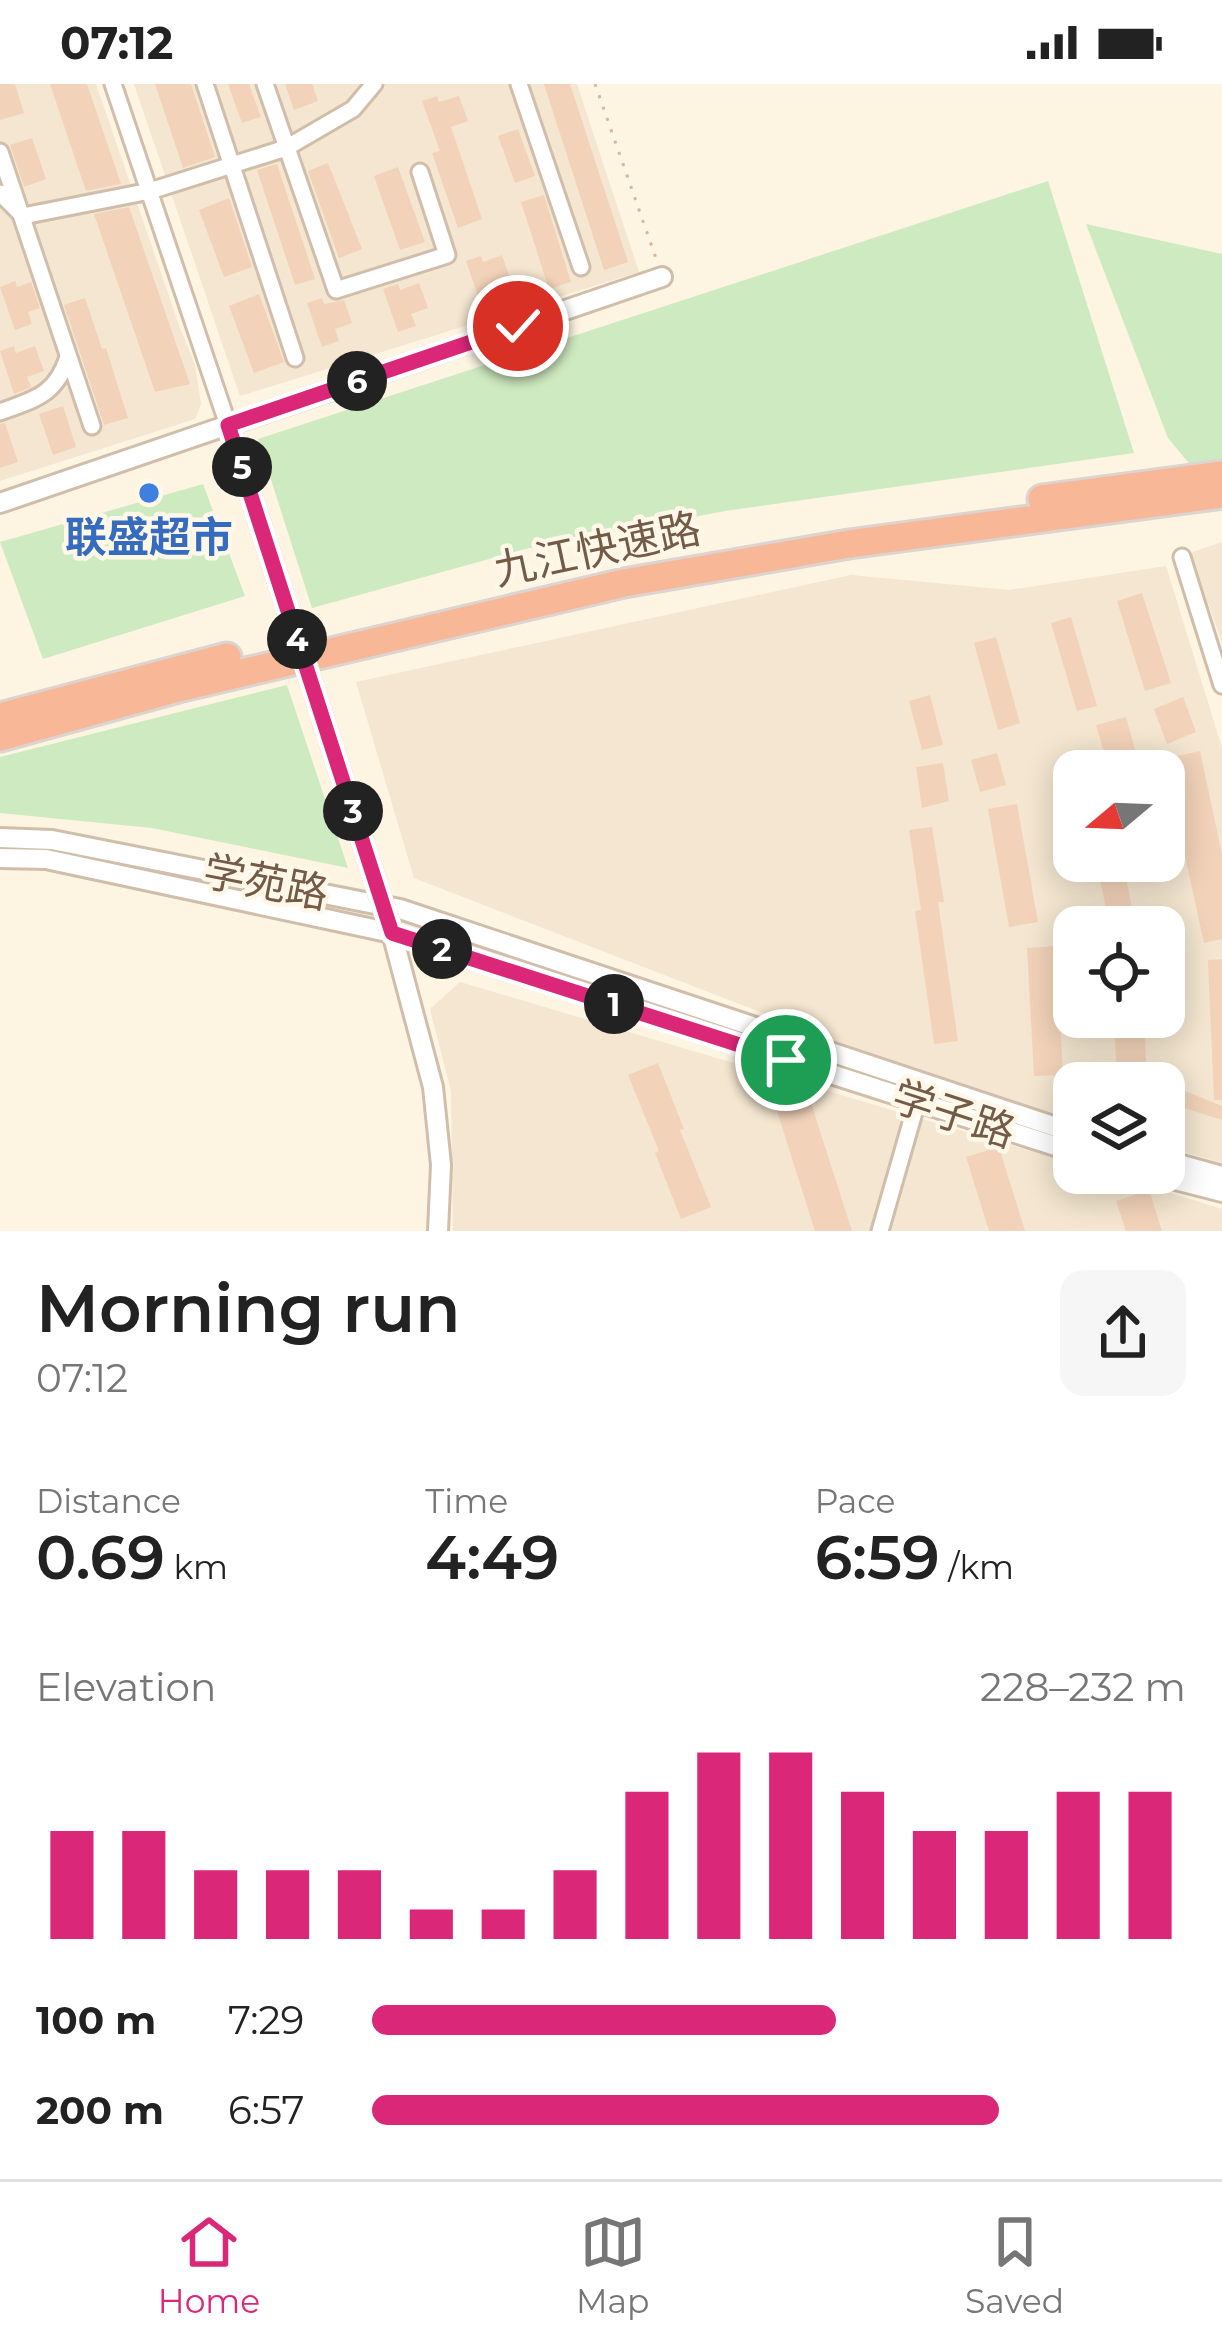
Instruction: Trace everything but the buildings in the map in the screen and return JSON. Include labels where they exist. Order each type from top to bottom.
[{"type":"highway","points":[[0,717],[165,671],[622,565],[849,525],[1222,475]]},
{"type":"highway","name":"九江快速路","points":[[0,737],[178,688],[624,583],[849,544],[1222,494]]},
{"type":"street","points":[[113,84],[392,933],[433,1087],[442,1165],[438,1231]]},
{"type":"street","points":[[205,84],[296,358]]},
{"type":"street","points":[[265,84],[336,290],[447,255],[420,172]]},
{"type":"street","points":[[23,216],[150,191],[286,148],[353,109],[374,84]]},
{"type":"street","points":[[519,84],[581,267]]},
{"type":"street","points":[[0,152],[92,426]]},
{"type":"street","points":[[0,194],[23,216]]},
{"type":"street","points":[[0,502],[662,277]]},
{"type":"street","points":[[0,412],[44,395],[56,384],[69,355]]},
{"type":"street","points":[[1182,557],[1222,685]]},
{"type":"street","name":"学苑路","points":[[0,838],[52,840],[400,909],[1053,1126]]},
{"type":"street","name":"学子路","points":[[0,858],[46,859],[392,933],[1053,1145]]},
{"type":"street","points":[[880,1231],[917,1102]]},
{"type":"street","points":[[1185,1166],[1222,1176]]},
{"type":"street","points":[[1185,1182],[1222,1192]]},
{"type":"path","points":[[595,84],[662,277]]},
{"type":"shaded area","points":[[0,84],[96,84],[195,365],[201,404],[195,419],[0,481]]},
{"type":"shaded area","points":[[134,84],[577,84],[639,272],[240,396]]},
{"type":"shaded area","points":[[1222,542],[1222,642],[1190,553]]},
{"type":"shaded area","points":[[1166,566],[1222,748],[1222,1163],[1185,1152],[1185,1062],[1053,1062],[1053,1114],[928,1077],[414,878],[356,682],[851,575],[1009,590]]},
{"type":"shaded area","points":[[460,982],[1053,1158],[1053,1194],[1173,1194],[1222,1209],[1222,1231],[453,1231],[451,1091],[430,1009]]},
{"type":"green space","points":[[1048,181],[1134,453],[725,511],[525,549],[312,608],[258,439]]},
{"type":"green space","points":[[1086,224],[1222,254],[1222,484],[1208,486],[1168,438]]},
{"type":"green space","points":[[203,484],[245,596],[43,659],[0,542]]},
{"type":"green space","points":[[287,685],[348,868],[152,828],[0,813],[0,757]]},
{"type":"place","name":"联盛超市","points":[[149,493]]},
{"type":"route","points":[[518,326],[228,425],[392,933],[786,1060]]}]
